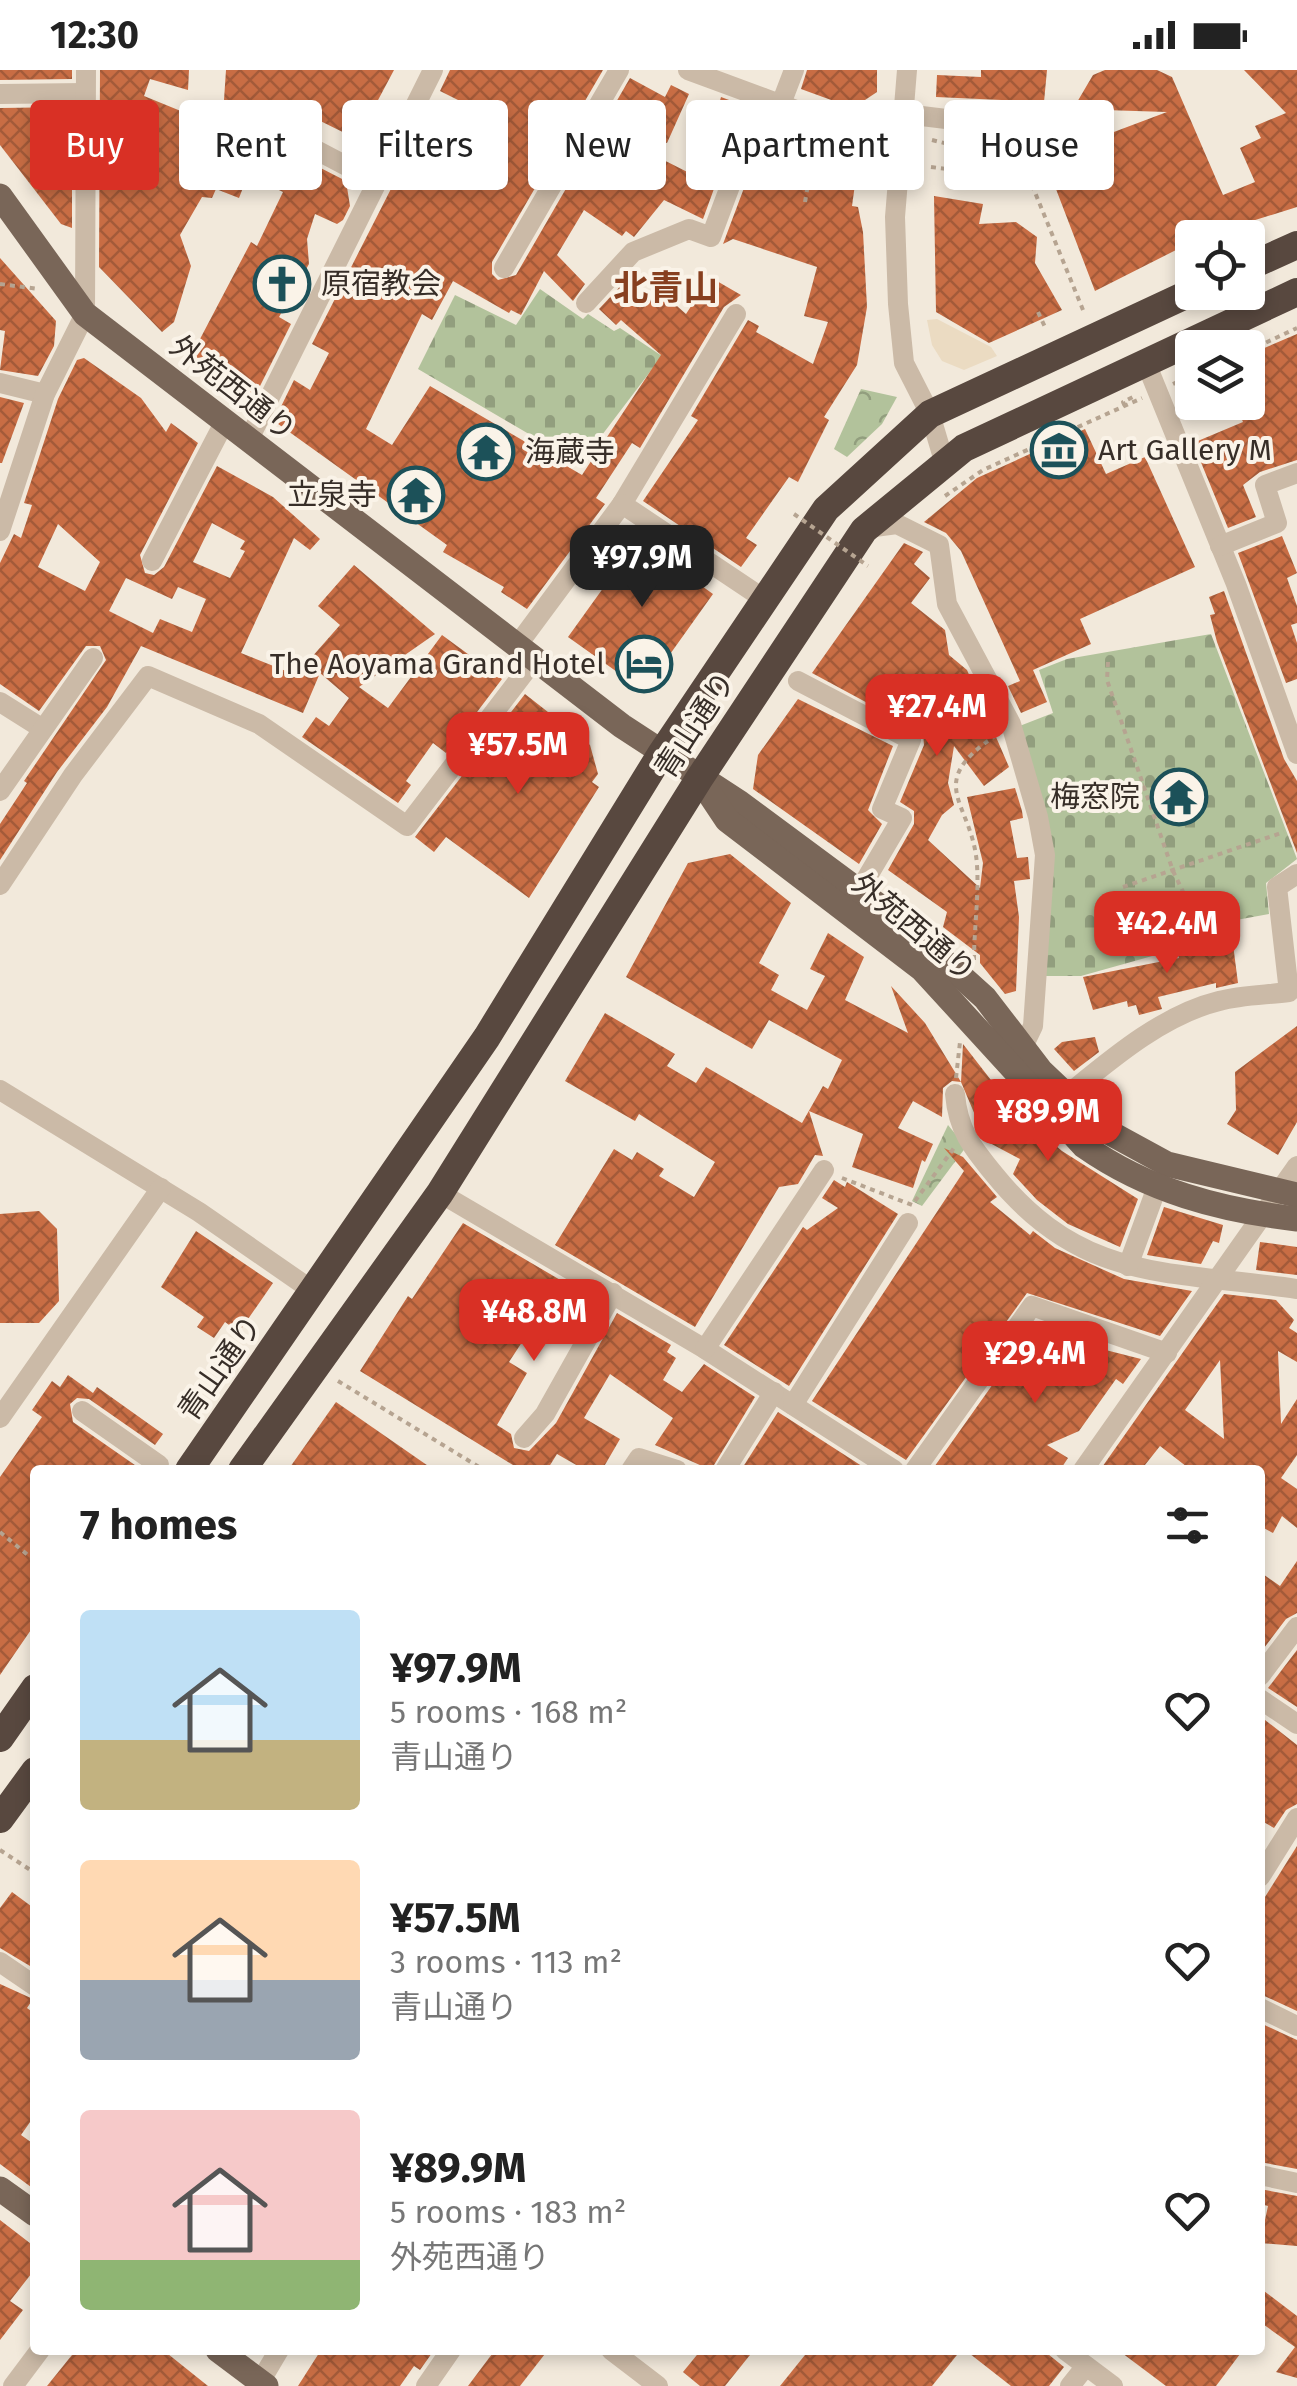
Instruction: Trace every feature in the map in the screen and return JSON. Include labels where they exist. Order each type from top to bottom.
[{"type":"highway","points":[[1265,259],[1297,245]]},
{"type":"highway","name":"青山通り","points":[[246,1465],[440,1193],[699,778],[872,541],[944,461],[990,434],[1297,292]]},
{"type":"highway","name":"青山通り","points":[[192,1465],[487,1037],[661,754],[826,510],[930,414],[1175,300]]},
{"type":"highway","points":[[228,1410],[233,1427],[244,1435],[270,1432]]},
{"type":"highway","points":[[0,1738],[30,1695]]},
{"type":"highway","points":[[0,1819],[30,1778]]},
{"type":"main road","name":"外苑西通り","points":[[0,196],[85,314],[525,654],[661,754],[740,802],[859,891],[964,977],[1066,1096],[1124,1145],[1168,1164],[1289,1192]]},
{"type":"main road","name":"外苑西通り","points":[[699,778],[727,820],[932,979],[1084,1146],[1115,1168],[1157,1187],[1263,1215],[1297,1219]]},
{"type":"main road","points":[[0,2189],[30,2210]]},
{"type":"main road","points":[[225,2355],[263,2384]]},
{"type":"street","points":[[0,530],[45,394],[85,314],[86,70]]},
{"type":"street","points":[[418,100],[433,70]]},
{"type":"street","points":[[504,268],[619,70]]},
{"type":"street","points":[[688,70],[721,76],[770,100]]},
{"type":"street","points":[[773,100],[794,70]]},
{"type":"street","points":[[906,100],[907,70]]},
{"type":"street","points":[[0,94],[84,93]]},
{"type":"street","points":[[248,441],[373,190]]},
{"type":"street","points":[[586,303],[632,252],[689,230],[710,237],[731,190]]},
{"type":"street","points":[[897,190],[898,304],[904,363],[930,414],[944,461]]},
{"type":"street","points":[[0,885],[73,775],[148,676],[259,724],[407,826],[622,504],[736,314]]},
{"type":"street","points":[[1146,363],[1220,546],[1297,754]]},
{"type":"street","points":[[0,383],[45,394]]},
{"type":"street","points":[[152,561],[224,423]]},
{"type":"street","points":[[1220,546],[1277,523],[1265,486],[1297,473]]},
{"type":"street","points":[[622,504],[764,599]]},
{"type":"street","points":[[872,541],[897,524],[939,545],[947,604],[1011,724],[1045,855],[1033,1026],[1024,1046]]},
{"type":"street","points":[[0,791],[93,658]]},
{"type":"street","points":[[798,680],[911,740],[882,809],[902,818],[859,891]]},
{"type":"street","points":[[0,702],[42,729]]},
{"type":"street","points":[[1066,1096],[1107,1063],[1198,1007],[1221,1000],[1289,992],[1278,887],[1297,874]]},
{"type":"street","points":[[0,1090],[161,1188],[314,1291]]},
{"type":"street","points":[[955,1094],[963,1136],[1037,1222],[1089,1253],[1156,1274],[1222,1278],[1297,1289]]},
{"type":"street","points":[[1087,1465],[1263,1215],[1289,1192],[1297,1166]]},
{"type":"street","points":[[704,1349],[824,1170]]},
{"type":"street","points":[[1128,1266],[1157,1187]]},
{"type":"street","points":[[0,1418],[161,1188]]},
{"type":"street","points":[[440,1193],[613,1293],[793,1404],[883,1465]]},
{"type":"street","points":[[793,1404],[908,1222]]},
{"type":"street","points":[[524,1438],[546,1414],[613,1293]]},
{"type":"street","points":[[919,1465],[1032,1306],[1167,1353]]},
{"type":"street","points":[[728,1465],[774,1392]]},
{"type":"street","points":[[82,1410],[158,1465]]},
{"type":"street","points":[[635,1465],[639,1458],[661,1465]]},
{"type":"street","points":[[1265,1669],[1297,1626]]},
{"type":"street","points":[[1265,1702],[1297,1724]]},
{"type":"street","points":[[1265,1869],[1297,1818]]},
{"type":"street","points":[[0,1962],[30,1983]]},
{"type":"street","points":[[1265,2010],[1297,2026]]},
{"type":"street","points":[[1265,2176],[1297,2183]]},
{"type":"street","points":[[14,2386],[36,2355]]},
{"type":"street","points":[[263,2384],[278,2355]]},
{"type":"street","points":[[426,2386],[448,2355]]},
{"type":"street","points":[[618,2355],[658,2386]]},
{"type":"street","points":[[1072,2355],[1114,2386]]},
{"type":"street","points":[[1070,2386],[1086,2366]]},
{"type":"path","points":[[932,140],[944,143]]},
{"type":"path","points":[[930,167],[944,169]]},
{"type":"path","points":[[805,202],[807,190]]},
{"type":"path","points":[[1034,190],[1083,310]]},
{"type":"path","points":[[0,284],[39,289]]},
{"type":"path","points":[[1038,312],[1045,328]]},
{"type":"path","points":[[1265,343],[1297,328]]},
{"type":"path","points":[[941,499],[983,470],[1175,383]]},
{"type":"path","points":[[1124,406],[1123,402],[1136,396]]},
{"type":"path","points":[[1074,424],[1092,416],[1094,420]]},
{"type":"path","points":[[794,514],[868,566],[872,541]]},
{"type":"path","points":[[1108,662],[1107,680],[1173,871],[1199,925]]},
{"type":"path","points":[[974,964],[977,862],[955,788],[966,755],[1011,724]]},
{"type":"path","points":[[1038,817],[1144,785]]},
{"type":"path","points":[[1123,887],[1284,832]]},
{"type":"path","points":[[955,1094],[960,1038]]},
{"type":"path","points":[[824,1170],[912,1205],[963,1136]]},
{"type":"path","points":[[338,1381],[476,1465]]},
{"type":"path","points":[[0,1532],[30,1557]]},
{"type":"path","points":[[0,1850],[30,1870]]},
{"type":"green space","points":[[540,289],[583,319],[588,314],[614,331],[620,328],[662,356],[580,464],[418,369],[455,295],[516,325]]},
{"type":"green space","points":[[861,389],[897,397],[882,424],[847,457],[834,449]]},
{"type":"green space","points":[[1211,634],[1297,859],[1266,883],[1269,914],[1160,934],[1163,953],[1081,976],[1038,976],[1049,881],[1017,727],[1053,713],[1039,670],[1067,659]]},
{"type":"green space","points":[[948,1125],[966,1147],[922,1206],[912,1201]]},
{"type":"shaded area","points":[[937,319],[991,347],[997,356],[964,370],[942,361],[932,345],[927,320]]},
{"type":"building","points":[[0,70],[72,70],[72,79],[0,80]]},
{"type":"building","points":[[100,70],[189,70],[188,90],[150,79],[144,96],[154,100],[100,100]]},
{"type":"building","points":[[226,70],[394,70],[378,100],[342,100],[342,132],[322,122],[322,100],[224,100]]},
{"type":"building","points":[[450,70],[603,70],[586,100],[528,100],[528,190],[534,190],[492,262],[492,274],[498,280],[516,275],[565,190],[666,190],[666,161],[686,171],[686,190],[714,190],[703,219],[664,200],[634,237],[626,231],[622,236],[584,210],[557,255],[585,284],[573,301],[544,271],[521,315],[511,310],[509,313],[453,281],[432,320],[422,314],[366,429],[392,445],[430,386],[582,475],[661,355],[621,320],[616,325],[599,309],[629,277],[653,299],[660,291],[686,314],[710,277],[741,295],[724,307],[640,448],[632,443],[596,498],[605,504],[527,609],[501,592],[504,587],[443,552],[447,545],[274,421],[294,380],[310,390],[329,353],[312,344],[390,190],[508,190],[508,100],[458,100],[440,91]]},
{"type":"building","points":[[807,70],[877,70],[877,92],[865,100],[831,100],[801,89]]},
{"type":"building","points":[[981,70],[1047,70],[1044,100],[936,97],[937,75],[981,77]]},
{"type":"building","points":[[1105,70],[1157,70],[1172,77],[1223,195],[1255,182],[1240,148],[1261,138],[1255,126],[1286,113],[1244,70],[1297,70],[1297,207],[1255,220],[1175,220],[1175,251],[1095,291],[1056,190],[1114,190],[1114,132],[1167,112],[1114,110],[1114,100],[1078,100],[1093,75]]},
{"type":"building","points":[[630,78],[665,97],[671,85],[689,94],[667,143],[666,100],[617,100]]},
{"type":"building","points":[[159,102],[179,110],[179,190],[216,190],[212,198],[202,197],[180,235],[191,266],[174,322],[162,332],[99,267],[99,190],[159,190]]},
{"type":"building","points":[[0,108],[30,108],[30,184],[0,145]]},
{"type":"building","points":[[322,169],[342,179],[342,190],[347,190],[350,206],[337,224],[315,214],[307,239],[309,264],[279,317],[291,324],[251,404],[239,395],[246,387],[190,358],[251,242],[257,246],[283,192],[279,190],[322,190]]},
{"type":"building","points":[[35,190],[72,190],[72,228],[61,224]]},
{"type":"building","points":[[219,190],[242,190],[239,198]]},
{"type":"building","points":[[743,190],[854,190],[852,206],[858,207],[863,232],[867,307],[857,365],[824,417],[829,420],[798,482],[789,477],[746,538],[757,545],[741,567],[643,501],[698,420],[691,416],[748,320],[759,326],[756,332],[813,364],[828,322],[804,316],[817,267],[733,239],[723,244]]},
{"type":"building","points":[[934,196],[983,204],[979,224],[1016,222],[1037,237],[1035,263],[1062,310],[989,343],[936,312]]},
{"type":"building","points":[[0,258],[56,321],[54,346],[38,376],[0,370],[5,331],[0,330]]},
{"type":"building","points":[[1297,334],[1297,460],[1260,472],[1243,485],[1256,517],[1228,528],[1193,443],[1242,420],[1265,420],[1265,348]]},
{"type":"building","points":[[84,358],[141,398],[166,432],[171,423],[198,443],[140,555],[145,573],[154,575],[164,567],[217,466],[273,497],[320,539],[310,550],[294,538],[241,653],[296,675],[340,625],[318,606],[354,565],[435,634],[359,687],[388,708],[442,635],[502,679],[446,753],[433,743],[406,781],[411,785],[398,803],[302,737],[316,717],[329,726],[349,698],[320,673],[303,713],[141,646],[107,707],[57,772],[0,860],[0,824],[27,783],[24,781],[106,660],[100,646],[86,646],[39,711],[0,684],[0,563],[14,534],[21,538],[32,505],[24,503],[58,399],[77,360]],"holes":[[[212,523],[245,541],[240,549],[245,551],[230,578],[193,562]],[[58,524],[100,562],[85,591],[38,567]],[[126,578],[172,599],[178,587],[206,599],[192,632],[160,619],[153,633],[109,611]]]},
{"type":"building","points":[[0,397],[24,403],[2,463],[0,463]]},
{"type":"building","points":[[1085,429],[1106,474],[1145,457],[1195,567],[1080,619],[1091,644],[1033,670],[1047,702],[1021,713],[1008,686],[1020,681],[961,551],[946,533],[924,522],[977,478]]},
{"type":"building","points":[[642,534],[705,576],[699,584],[713,594],[663,664],[653,657],[634,684],[568,637]]},
{"type":"building","points":[[1282,536],[1297,573],[1287,578],[1297,606],[1297,623],[1291,625],[1297,643],[1297,679],[1286,683],[1238,553]]},
{"type":"building","points":[[904,543],[923,552],[914,564],[930,578],[911,603],[945,630],[949,655],[967,670],[1009,767],[984,786],[954,746],[948,783],[954,805],[942,815],[928,840],[980,888],[983,863],[967,797],[1015,788],[1022,811],[1023,818],[1010,821],[1017,858],[1028,857],[1030,879],[1014,881],[1019,917],[1016,991],[1005,994],[980,963],[980,955],[943,927],[947,912],[888,870],[914,824],[914,811],[900,802],[924,745],[923,733],[812,673]]},
{"type":"building","points":[[1224,591],[1284,759],[1297,781],[1297,853],[1217,642],[1209,597]]},
{"type":"building","points":[[525,694],[590,745],[598,774],[592,782],[599,787],[529,898],[446,837],[434,852],[415,837]]},
{"type":"building","points":[[798,699],[893,746],[868,810],[882,824],[859,864],[753,789],[758,755]]},
{"type":"building","points":[[730,854],[791,903],[759,963],[779,975],[771,990],[807,1010],[825,976],[810,969],[828,933],[864,957],[845,1000],[908,1033],[891,986],[925,1023],[961,1082],[952,1081],[943,1088],[942,1117],[913,1101],[898,1128],[933,1144],[925,1162],[922,1160],[913,1188],[852,1167],[863,1134],[809,1111],[823,1156],[815,1155],[798,1184],[779,1187],[695,1327],[555,1245],[614,1149],[632,1160],[637,1152],[664,1169],[659,1176],[694,1197],[715,1162],[639,1114],[635,1121],[565,1081],[605,1013],[675,1054],[667,1066],[696,1083],[706,1067],[802,1123],[823,1086],[828,1089],[842,1060],[769,1020],[752,1049],[626,977],[688,863]]},
{"type":"building","points":[[1231,929],[1238,983],[1216,988],[1216,983],[1158,997],[1162,1009],[1139,1015],[1136,1005],[1128,1007],[1127,1001],[1093,1010],[1083,977],[1179,958],[1176,949],[1210,940],[1209,932]]},
{"type":"building","points":[[1297,1026],[1297,1122],[1278,1155],[1227,1124],[1236,1110],[1235,1072]]},
{"type":"building","points":[[1095,1037],[1099,1052],[1074,1071],[1054,1049],[1062,1042]]},
{"type":"building","points":[[963,1044],[1015,1111],[1062,1151],[1138,1199],[1120,1247],[1068,1224],[1037,1200],[1013,1174],[1020,1159],[986,1141],[961,1082]]},
{"type":"building","points":[[944,1148],[963,1157],[997,1197],[990,1202],[1030,1235],[1033,1231],[1055,1248],[1124,1279],[1192,1291],[1160,1336],[1027,1293],[906,1460],[812,1401],[964,1171]]},
{"type":"building","points":[[834,1180],[845,1187],[847,1182],[898,1214],[789,1386],[724,1345],[803,1227],[807,1230],[838,1208],[822,1198]]},
{"type":"building","points":[[1164,1207],[1223,1225],[1219,1243],[1213,1241],[1201,1264],[1147,1255]]},
{"type":"building","points":[[39,1211],[57,1229],[59,1301],[39,1323],[0,1323],[0,1214]]},
{"type":"building","points":[[463,1223],[562,1281],[509,1362],[527,1373],[497,1425],[511,1434],[514,1448],[529,1451],[556,1423],[617,1313],[671,1345],[667,1352],[676,1358],[663,1380],[682,1392],[704,1364],[755,1397],[714,1465],[700,1465],[655,1445],[673,1418],[610,1374],[584,1418],[620,1439],[605,1465],[576,1465],[557,1454],[550,1465],[513,1465],[360,1371],[408,1296],[412,1299]]},
{"type":"building","points":[[196,1231],[273,1283],[239,1332],[225,1322],[214,1338],[197,1327],[204,1317],[161,1287]]},
{"type":"building","points":[[1260,1242],[1297,1247],[1297,1275],[1256,1270]]},
{"type":"building","points":[[1224,1294],[1276,1300],[1294,1320],[1289,1328],[1297,1333],[1297,1362],[1278,1351],[1281,1424],[1297,1399],[1297,1455],[1281,1478],[1297,1489],[1297,1528],[1282,1516],[1273,1533],[1265,1529],[1265,1465],[1185,1465],[1160,1446],[1145,1465],[1104,1465]],"holes":[[[1220,1360],[1224,1439],[1185,1410]]]},
{"type":"building","points":[[1037,1322],[1056,1329],[1047,1342],[1078,1351],[1086,1345],[1141,1359],[1123,1384],[1116,1379],[1079,1431],[1047,1445],[1068,1458],[1063,1465],[936,1465]]},
{"type":"building","points":[[68,1375],[93,1393],[97,1387],[163,1434],[155,1445],[89,1399],[77,1398],[70,1404],[73,1422],[135,1465],[30,1465],[30,1631],[0,1675],[0,1477],[42,1417],[32,1410],[52,1381],[60,1387]]},
{"type":"building","points":[[336,1402],[427,1465],[292,1465]]},
{"type":"building","points":[[778,1412],[860,1465],[744,1465]]},
{"type":"building","points":[[1297,1561],[1297,1613],[1286,1619],[1265,1647],[1265,1576],[1280,1586]]},
{"type":"building","points":[[1297,1650],[1297,1707],[1268,1688]]},
{"type":"building","points":[[1265,1720],[1297,1745],[1297,1804],[1286,1810],[1274,1828],[1265,1823]]},
{"type":"building","points":[[1297,1846],[1297,2011],[1265,1996],[1265,1897]]},
{"type":"building","points":[[12,1892],[30,1905],[30,1966],[0,1948],[0,1908]]},
{"type":"building","points":[[0,1984],[30,1998],[30,2122],[21,2135],[30,2141],[30,2186],[0,2164]]},
{"type":"building","points":[[1265,2025],[1297,2040],[1297,2169],[1265,2163]]},
{"type":"building","points":[[1265,2190],[1297,2196],[1297,2246],[1265,2243]]},
{"type":"building","points":[[0,2220],[30,2243],[30,2275],[10,2301],[23,2310],[0,2340]]},
{"type":"building","points":[[1265,2292],[1297,2316],[1297,2378],[1276,2372],[1295,2347],[1265,2326]]},
{"type":"building","points":[[72,2355],[169,2355],[208,2386],[47,2386]]},
{"type":"building","points":[[318,2355],[431,2355],[420,2370],[414,2366],[400,2386],[298,2386]]},
{"type":"building","points":[[491,2355],[544,2355],[520,2386],[468,2386]]},
{"type":"building","points":[[697,2355],[750,2355],[725,2386],[700,2386],[683,2372]]},
{"type":"building","points":[[805,2355],[957,2355],[932,2386],[780,2386]]},
{"type":"building","points":[[971,2355],[1049,2355],[1064,2367],[1049,2386],[1011,2386]]},
{"type":"building","points":[[1125,2355],[1239,2355],[1216,2386],[1166,2386]]},
{"type":"place","name":"原宿教会","points":[[282,284]]},
{"type":"place","name":"Art Gallery M","points":[[1059,450]]},
{"type":"place","name":"海蔵寺","points":[[486,452]]},
{"type":"place","name":"立泉寺","points":[[416,495]]},
{"type":"place","name":"The Aoyama Grand Hotel","points":[[644,664]]},
{"type":"place","name":"梅窓院","points":[[1179,797]]},
{"type":"district","name":"北青山","points":[[666,288]]}]
